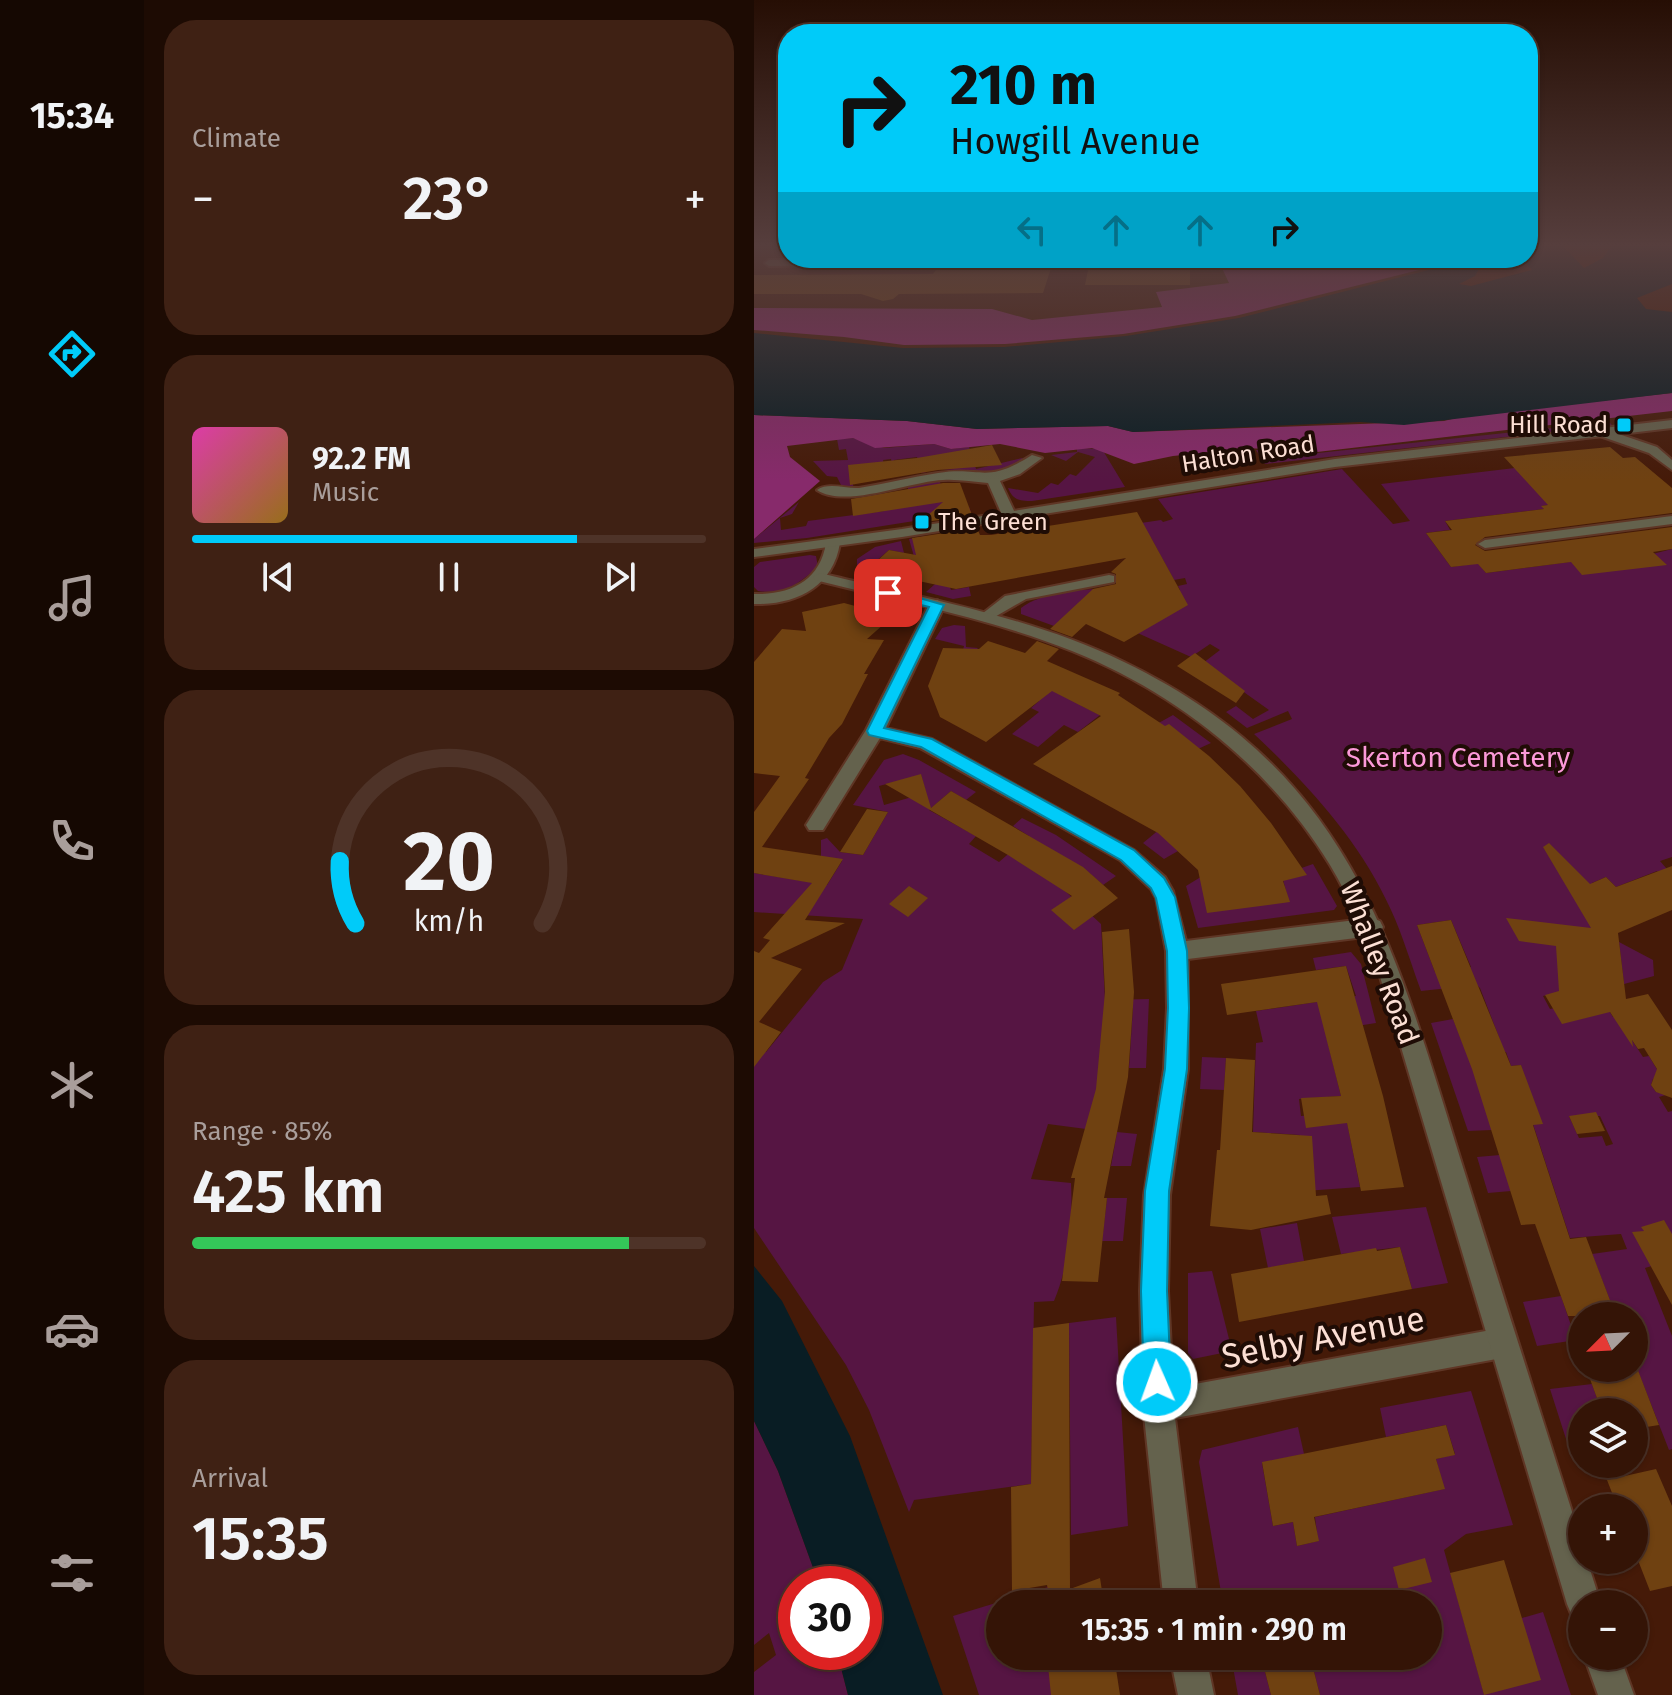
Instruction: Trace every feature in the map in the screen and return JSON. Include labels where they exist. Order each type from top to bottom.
[{"type":"street","name":"Halton Road","points":[[754,553],[1335,463],[1666,425]]},
{"type":"street","points":[[1653,450],[1652,433],[1666,425]]},
{"type":"street","points":[[1604,433],[1653,450],[1672,466]]},
{"type":"street","points":[[824,490],[856,492],[942,476],[993,479],[1016,471],[1036,458]]},
{"type":"street","points":[[993,479],[1009,515]]},
{"type":"street","points":[[1485,544],[1672,520]]},
{"type":"street","points":[[755,603],[790,596],[820,577],[831,563],[833,543]]},
{"type":"street","name":"Whalley Road","points":[[820,577],[986,617],[1048,635],[1105,659],[1158,686],[1197,711],[1262,765],[1308,817],[1349,879],[1372,927],[1429,1098],[1580,1590]]},
{"type":"street","points":[[986,617],[1010,599],[1109,579]]},
{"type":"street","points":[[816,825],[875,731],[937,605]]},
{"type":"street","points":[[875,731],[926,743],[1127,855],[1158,883],[1166,897],[1177,951],[1179,1008],[1176,1069],[1157,1195],[1154,1291],[1158,1406],[1179,1590]]},
{"type":"street","points":[[1177,951],[1372,927]]},
{"type":"street","name":"Selby Avenue","points":[[1158,1406],[1502,1343]]},
{"type":"street","points":[[1191,1670],[1196,1695]]},
{"type":"street","points":[[1607,1670],[1616,1695]]},
{"type":"green space","points":[[1609,422],[1612,425],[1265,464],[1256,450],[1305,449],[1309,454]]},
{"type":"green space","points":[[853,438],[884,448],[934,444],[951,449],[969,447],[976,469],[1022,458],[1025,461],[993,475],[948,473],[945,471],[954,470],[926,468],[927,472],[921,473],[917,457],[894,460],[892,464],[891,459],[883,460],[884,465],[849,471],[854,488],[842,487],[837,477],[827,476],[813,461],[848,460],[846,449],[839,450],[837,439]]},
{"type":"green space","points":[[1077,448],[1102,449],[1125,487],[1032,501],[1020,500],[1012,495],[1008,488],[1038,493],[1051,483],[1058,485],[1070,474],[1076,476],[1095,457],[1078,452],[1066,461],[1051,455],[1077,452]]},
{"type":"green space","name":"Skerton Cemetery","points":[[1523,467],[1568,502],[1542,506],[1544,509],[1445,521],[1453,535],[1449,530],[1426,533],[1451,567],[1478,563],[1486,573],[1584,560],[1645,556],[1672,549],[1672,857],[1660,861],[1672,886],[1657,871],[1616,887],[1606,877],[1592,883],[1618,927],[1618,934],[1557,925],[1574,989],[1543,996],[1550,1009],[1601,998],[1613,1017],[1624,1015],[1626,1031],[1643,1057],[1649,1056],[1661,1076],[1653,1079],[1651,1085],[1656,1092],[1672,1093],[1659,1097],[1668,1112],[1672,1111],[1672,1260],[1645,1268],[1672,1336],[1672,1449],[1669,1450],[1642,1382],[1648,1382],[1648,1302],[1611,1302],[1592,1254],[1627,1249],[1621,1234],[1570,1238],[1531,1118],[1521,1065],[1511,1066],[1506,1052],[1470,1056],[1492,1130],[1468,1131],[1431,1023],[1453,1019],[1464,1046],[1500,1040],[1480,988],[1477,985],[1421,991],[1395,920],[1364,861],[1313,794],[1254,734],[1292,719],[1288,711],[1247,728],[1226,712],[1236,706],[1253,719],[1269,710],[1203,663],[1220,650],[1210,644],[1191,657],[1113,622],[1054,626],[1021,614],[1021,608],[1054,594],[1120,588],[1180,590],[1178,586],[1187,584],[1185,578],[1174,580],[1151,538],[947,579],[951,590],[969,587],[971,596],[953,599],[926,592],[943,577],[915,560],[909,539],[926,536],[929,544],[1163,522],[1173,519],[1158,499],[1342,469],[1393,524],[1410,521],[1381,484]],"holes":[[[1451,920],[1471,967],[1435,972],[1417,925]],[[1569,1116],[1600,1116],[1613,1144],[1606,1146],[1602,1136],[1579,1138]]]},
{"type":"green space","points":[[947,479],[962,480],[940,482],[949,510],[969,507],[971,512],[807,538],[754,543],[754,539],[799,502],[792,514],[780,518],[781,530],[806,526],[808,521],[884,511],[908,489],[908,485]]},
{"type":"green space","points":[[901,541],[904,553],[889,550],[867,569],[889,574],[885,581],[857,571],[857,559],[875,547]]},
{"type":"green space","points":[[816,556],[818,567],[797,583],[784,590],[768,592],[758,591],[754,587],[754,567],[760,562]]},
{"type":"green space","points":[[965,626],[966,647],[978,648],[971,655],[989,660],[968,679],[984,686],[1004,665],[1050,682],[1046,686],[1052,690],[1061,687],[1057,691],[1065,696],[1070,692],[1088,701],[1082,706],[1100,715],[1078,732],[1064,725],[1038,747],[1012,734],[1039,712],[1031,708],[1039,701],[1024,693],[990,723],[997,715],[988,710],[979,717],[969,712],[965,714],[949,682],[955,680],[964,646],[935,639],[942,628]]},
{"type":"green space","points":[[1173,715],[1211,743],[1176,759],[1287,873],[1313,864],[1337,906],[1334,910],[1198,928],[1186,886],[1204,875],[1178,851],[1164,859],[1143,843],[1172,819],[1137,735]],"holes":[[[1282,876],[1289,902],[1202,886]]]},
{"type":"green space","points":[[903,754],[976,792],[966,800],[951,791],[929,810],[976,836],[969,844],[999,862],[1029,836],[1013,826],[1022,818],[1056,835],[1116,876],[1103,885],[1088,872],[1063,889],[1101,924],[1105,1000],[1149,999],[1146,1068],[1129,1068],[1133,1007],[1098,1068],[1098,1086],[1086,1129],[1048,1124],[1031,1179],[1071,1183],[1071,1197],[1069,1243],[1059,1287],[1054,1301],[1034,1302],[1031,1484],[914,1500],[909,1512],[869,1410],[846,1365],[754,1228],[754,1048],[766,1052],[823,982],[842,970],[863,919],[754,912],[754,873],[827,885],[842,861],[821,857],[821,840],[827,838],[840,852],[863,855],[888,812],[853,805],[884,760]],"holes":[[[921,775],[926,793],[884,805],[879,786]]]},
{"type":"green space","points":[[1619,942],[1653,960],[1654,976],[1624,984]]},
{"type":"green space","points":[[1351,952],[1361,964],[1376,1023],[1325,1031],[1341,1096],[1299,1099],[1301,1116],[1345,1112],[1360,1187],[1305,1191],[1300,1135],[1253,1132],[1256,1043],[1263,1042],[1256,1011],[1356,996],[1346,966],[1316,970],[1313,958]]},
{"type":"green space","points":[[1202,1057],[1226,1058],[1224,1090],[1200,1089]]},
{"type":"green space","points":[[1117,1132],[1137,1134],[1131,1166],[1111,1166]]},
{"type":"green space","points":[[1500,1155],[1511,1191],[1488,1193],[1477,1157]]},
{"type":"green space","points":[[1107,1198],[1127,1198],[1123,1241],[1102,1241]]},
{"type":"green space","points":[[1426,1207],[1448,1283],[1412,1289],[1400,1247],[1341,1254],[1332,1217]]},
{"type":"green space","points":[[1297,1223],[1304,1261],[1268,1268],[1260,1229]]},
{"type":"green space","points":[[1212,1271],[1232,1351],[1193,1359],[1188,1353],[1188,1273]]},
{"type":"green space","points":[[1561,1296],[1568,1317],[1568,1341],[1537,1346],[1523,1302]]},
{"type":"green space","points":[[1116,1317],[1128,1526],[1071,1535],[1069,1323]]},
{"type":"green space","points":[[1592,1384],[1597,1398],[1568,1398],[1568,1442],[1567,1442],[1550,1389]]},
{"type":"green space","points":[[1471,1391],[1513,1525],[1466,1534],[1444,1550],[1484,1694],[1522,1618],[1543,1612],[1571,1695],[1320,1695],[1314,1670],[1442,1670],[1442,1590],[1221,1590],[1199,1462],[1202,1450],[1298,1427],[1304,1454],[1262,1463],[1273,1526],[1293,1522],[1297,1546],[1318,1541],[1315,1517],[1444,1489],[1436,1459],[1455,1454],[1446,1425],[1386,1437],[1380,1408]]},
{"type":"green space","points":[[754,1421],[778,1471],[812,1566],[778,1566],[778,1670],[842,1670],[848,1695],[754,1695],[754,1672],[776,1655],[769,1633],[754,1645]]},
{"type":"green space","points":[[986,1606],[986,1670],[1056,1670],[1072,1695],[979,1695],[953,1616]]},
{"type":"green space","points":[[1234,1670],[1265,1670],[1271,1695],[1238,1695]]},
{"type":"shaded area","points":[[754,323],[1191,323],[1123,334],[1005,344],[904,345],[754,330]]},
{"type":"shaded area","points":[[1672,393],[1672,411],[1317,452],[1248,448],[1173,456],[1134,464],[1092,448],[1045,453],[1000,444],[951,449],[934,444],[875,448],[853,438],[787,446],[790,457],[820,481],[754,539],[754,415],[907,421],[977,429],[1108,426],[1133,432],[1444,421],[1464,416]]},
{"type":"water","points":[[1207,323],[1672,323],[1672,393],[1404,425],[1360,422],[1133,432],[1108,426],[977,429],[907,421],[754,415],[754,333],[903,348],[1004,347],[1126,336]]},
{"type":"water","points":[[754,1266],[782,1301],[850,1436],[943,1695],[848,1695],[842,1670],[882,1670],[882,1566],[812,1566],[778,1471],[754,1421]]},
{"type":"building","points":[[992,445],[1002,465],[938,470],[850,485],[848,465],[917,458]]},
{"type":"building","points":[[1610,447],[1623,458],[1635,457],[1672,488],[1672,513],[1485,537],[1475,545],[1485,551],[1672,527],[1672,549],[1653,552],[1667,565],[1582,575],[1571,562],[1486,573],[1478,564],[1451,567],[1426,533],[1452,530],[1445,521],[1544,509],[1541,506],[1548,505],[1504,457]]},
{"type":"building","points":[[943,483],[960,483],[972,515],[919,523],[943,502],[853,516],[851,499]]},
{"type":"building","points":[[1137,512],[1188,605],[1124,642],[1086,624],[1072,637],[1050,629],[1093,589],[1116,584],[1116,574],[1111,572],[1126,558],[956,589],[867,570],[889,550],[916,555],[912,538],[977,528],[980,535],[991,535]]},
{"type":"building","points":[[844,603],[893,616],[867,639],[884,640],[864,674],[868,674],[842,724],[829,738],[805,778],[809,779],[762,847],[843,859],[805,920],[845,923],[771,958],[802,969],[759,1022],[781,1032],[754,1067],[754,951],[759,953],[770,940],[763,938],[812,883],[754,873],[754,812],[780,776],[754,773],[754,662],[782,629],[806,631],[802,612]]},
{"type":"building","points":[[988,641],[1025,653],[1037,641],[1059,649],[1047,661],[1120,693],[1118,695],[1165,726],[1169,724],[1209,756],[1271,823],[1307,875],[1283,881],[1290,902],[1207,913],[1198,870],[1158,833],[1033,764],[1101,716],[1052,691],[986,742],[940,717],[928,686],[943,648],[979,649]]},
{"type":"building","points":[[1195,653],[1245,691],[1236,703],[1177,666]]},
{"type":"building","points":[[921,774],[931,808],[951,791],[1083,867],[1118,898],[1074,930],[1051,910],[1072,896],[885,784]]},
{"type":"building","points":[[867,809],[888,812],[863,855],[840,852]]},
{"type":"building","points":[[1549,843],[1590,884],[1606,877],[1616,887],[1672,866],[1672,910],[1618,933],[1626,999],[1648,994],[1672,1030],[1672,1098],[1656,1092],[1651,1085],[1657,1069],[1644,1048],[1638,1049],[1632,1040],[1633,1047],[1610,1012],[1562,1024],[1545,995],[1559,991],[1556,946],[1519,941],[1506,918],[1591,928],[1543,847]]},
{"type":"building","points":[[909,886],[928,898],[908,917],[889,904]]},
{"type":"building","points":[[1451,920],[1511,1066],[1521,1065],[1543,1124],[1533,1125],[1570,1239],[1586,1237],[1611,1302],[1568,1302],[1568,1316],[1535,1224],[1521,1225],[1472,1069],[1417,925]]},
{"type":"building","points":[[1129,929],[1134,992],[1128,1077],[1104,1198],[1107,1198],[1098,1282],[1062,1281],[1075,1178],[1071,1178],[1096,1089],[1105,992],[1102,932]]},
{"type":"building","points":[[1346,966],[1383,1096],[1404,1187],[1361,1191],[1347,1123],[1306,1128],[1301,1098],[1341,1096],[1317,1002],[1227,1015],[1221,984]]},
{"type":"building","points":[[1226,1058],[1255,1060],[1252,1132],[1312,1136],[1316,1196],[1327,1195],[1331,1214],[1251,1230],[1210,1226],[1217,1150],[1220,1150]]},
{"type":"building","points":[[1596,1112],[1605,1131],[1577,1134],[1569,1116]]},
{"type":"building","points":[[1664,1220],[1672,1234],[1672,1305],[1632,1232],[1644,1231],[1641,1227]]},
{"type":"building","points":[[1400,1247],[1412,1289],[1239,1322],[1231,1274],[1376,1248],[1377,1251]]},
{"type":"building","points":[[1069,1323],[1070,1589],[1100,1578],[1102,1590],[1048,1590],[1047,1585],[1012,1590],[1011,1487],[1031,1484],[1033,1328]]},
{"type":"building","points":[[1591,1382],[1643,1382],[1659,1425],[1648,1427],[1648,1398],[1597,1398]]},
{"type":"building","points":[[1446,1425],[1455,1455],[1436,1459],[1445,1489],[1314,1517],[1319,1541],[1297,1546],[1293,1522],[1273,1526],[1262,1462]]},
{"type":"building","points":[[1656,1469],[1672,1506],[1672,1586],[1650,1591],[1643,1574],[1648,1574],[1648,1494],[1612,1494],[1607,1480],[1648,1478],[1648,1471]]},
{"type":"building","points":[[1425,1558],[1432,1582],[1399,1590],[1393,1567]]},
{"type":"building","points":[[1504,1560],[1541,1680],[1484,1695],[1450,1573]]},
{"type":"building","points":[[1048,1670],[1116,1670],[1120,1695],[1051,1695]]},
{"type":"building","points":[[1265,1670],[1314,1670],[1320,1695],[1271,1695]]},
{"type":"place","name":"Hill Road","points":[[1624,425]]},
{"type":"place","name":"The Green","points":[[922,522]]},
{"type":"route","points":[[888,593],[937,605],[875,731],[926,743],[1127,855],[1147,871],[1166,897],[1177,951],[1179,1008],[1176,1069],[1157,1191],[1154,1291],[1157,1382]]}]
